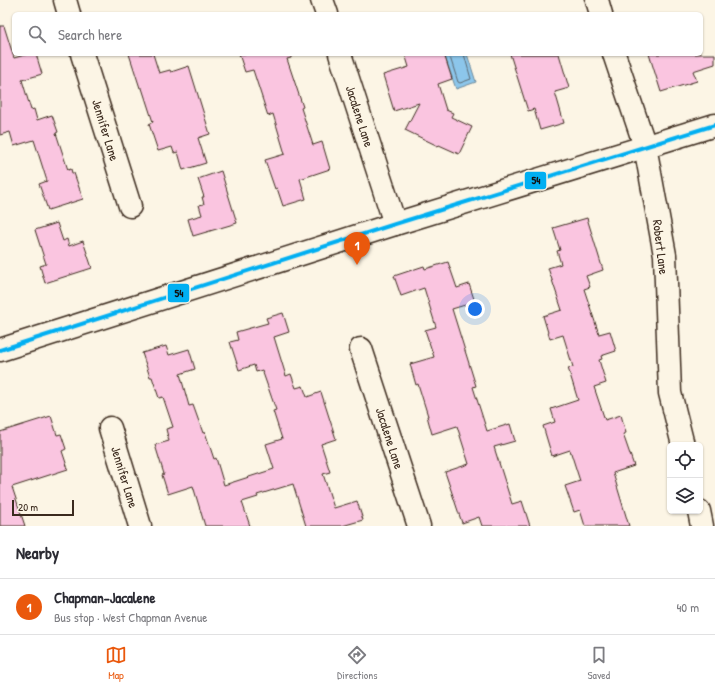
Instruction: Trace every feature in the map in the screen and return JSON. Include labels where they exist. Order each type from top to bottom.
[{"type":"street","points":[[65,0],[69,12]]},
{"type":"street","points":[[322,0],[326,12]]},
{"type":"street","points":[[597,0],[600,12]]},
{"type":"street","name":"Jennifer Lane","points":[[83,56],[130,206]]},
{"type":"street","name":"Jacalene Lane","points":[[341,56],[395,224]]},
{"type":"street","name":"Robert Lane","points":[[615,56],[645,146],[665,255],[670,393],[682,442]]},
{"type":"street","points":[[0,350],[395,224],[715,125]]},
{"type":"street","name":"Jacalene Lane","points":[[361,349],[419,526]]},
{"type":"street","name":"Jennifer Lane","points":[[110,428],[140,526]]},
{"type":"street","points":[[700,514],[702,526]]},
{"type":"water","points":[[445,56],[468,56],[476,82],[456,89]]},
{"type":"building","points":[[0,26],[4,26],[12,56],[14,58],[21,56],[37,56],[42,74],[22,80],[31,110],[34,109],[37,120],[52,115],[68,170],[71,169],[72,173],[74,173],[83,199],[48,210],[39,184],[47,181],[34,140],[14,146],[10,132],[0,135]]},
{"type":"building","points":[[703,54],[715,54],[715,64],[693,71],[697,81],[661,92],[650,56],[703,56]]},
{"type":"building","points":[[130,56],[154,56],[159,73],[170,70],[171,72],[189,66],[210,134],[198,138],[206,163],[183,170],[178,152],[174,153],[172,147],[158,151],[149,124],[153,122],[142,88],[140,88]]},
{"type":"building","points":[[240,56],[291,56],[291,58],[287,59],[303,107],[301,108],[313,145],[322,142],[330,169],[300,179],[306,199],[283,206],[277,188],[275,189],[265,160],[285,154],[273,114],[268,116],[253,70],[245,72]]},
{"type":"building","points":[[406,56],[445,56],[452,79],[438,84],[446,110],[453,113],[451,117],[472,127],[459,154],[439,145],[438,146],[405,130],[419,103],[394,111],[383,75],[409,67]]},
{"type":"building","points":[[511,56],[560,56],[569,88],[555,92],[564,123],[540,130],[534,109],[528,111]]},
{"type":"building","points":[[221,171],[237,223],[193,236],[188,219],[202,215],[199,205],[204,204],[202,197],[204,197],[198,179]]},
{"type":"building","points":[[587,218],[603,270],[586,276],[590,287],[584,289],[599,334],[610,331],[616,351],[601,356],[602,359],[599,360],[606,383],[594,387],[605,420],[621,415],[626,433],[623,434],[634,466],[613,473],[629,526],[585,526],[580,510],[574,512],[565,486],[580,481],[570,450],[552,456],[543,426],[555,422],[551,409],[578,400],[568,368],[573,367],[563,335],[550,339],[543,316],[562,310],[548,268],[561,264],[557,251],[560,250],[553,228]]},
{"type":"building","points":[[57,223],[63,241],[67,239],[69,246],[83,241],[92,268],[45,283],[40,266],[46,264],[35,230]]},
{"type":"building","points":[[448,262],[457,288],[469,284],[475,302],[452,309],[476,386],[473,387],[487,431],[510,424],[515,441],[494,447],[512,504],[522,501],[530,526],[482,526],[479,517],[462,523],[445,472],[469,464],[457,426],[432,434],[418,384],[416,385],[410,364],[434,357],[425,330],[436,327],[424,288],[401,296],[394,276],[424,266],[425,269]]},
{"type":"building","points":[[283,313],[289,332],[274,337],[286,376],[291,374],[296,388],[303,386],[307,397],[321,392],[336,439],[321,444],[330,472],[323,474],[334,508],[357,501],[363,520],[342,526],[306,526],[293,484],[257,495],[258,497],[242,502],[250,526],[205,526],[193,486],[168,494],[162,475],[164,474],[155,445],[169,441],[166,429],[173,427],[163,397],[159,398],[142,353],[166,346],[169,355],[189,349],[195,369],[180,374],[189,406],[193,405],[203,433],[205,432],[214,459],[216,458],[224,485],[274,469],[266,444],[282,439],[273,411],[276,410],[262,370],[256,372],[254,365],[239,370],[230,342],[238,340],[236,332],[268,323],[266,318]]},
{"type":"building","points":[[51,416],[57,435],[61,434],[66,449],[62,451],[68,469],[12,487],[25,526],[0,526],[0,432]]},
{"type":"transit line","name":"54","points":[[0,350],[395,224],[715,125]]},
{"type":"place","name":"Chapman-Jacalene","points":[[357,265]]}]
